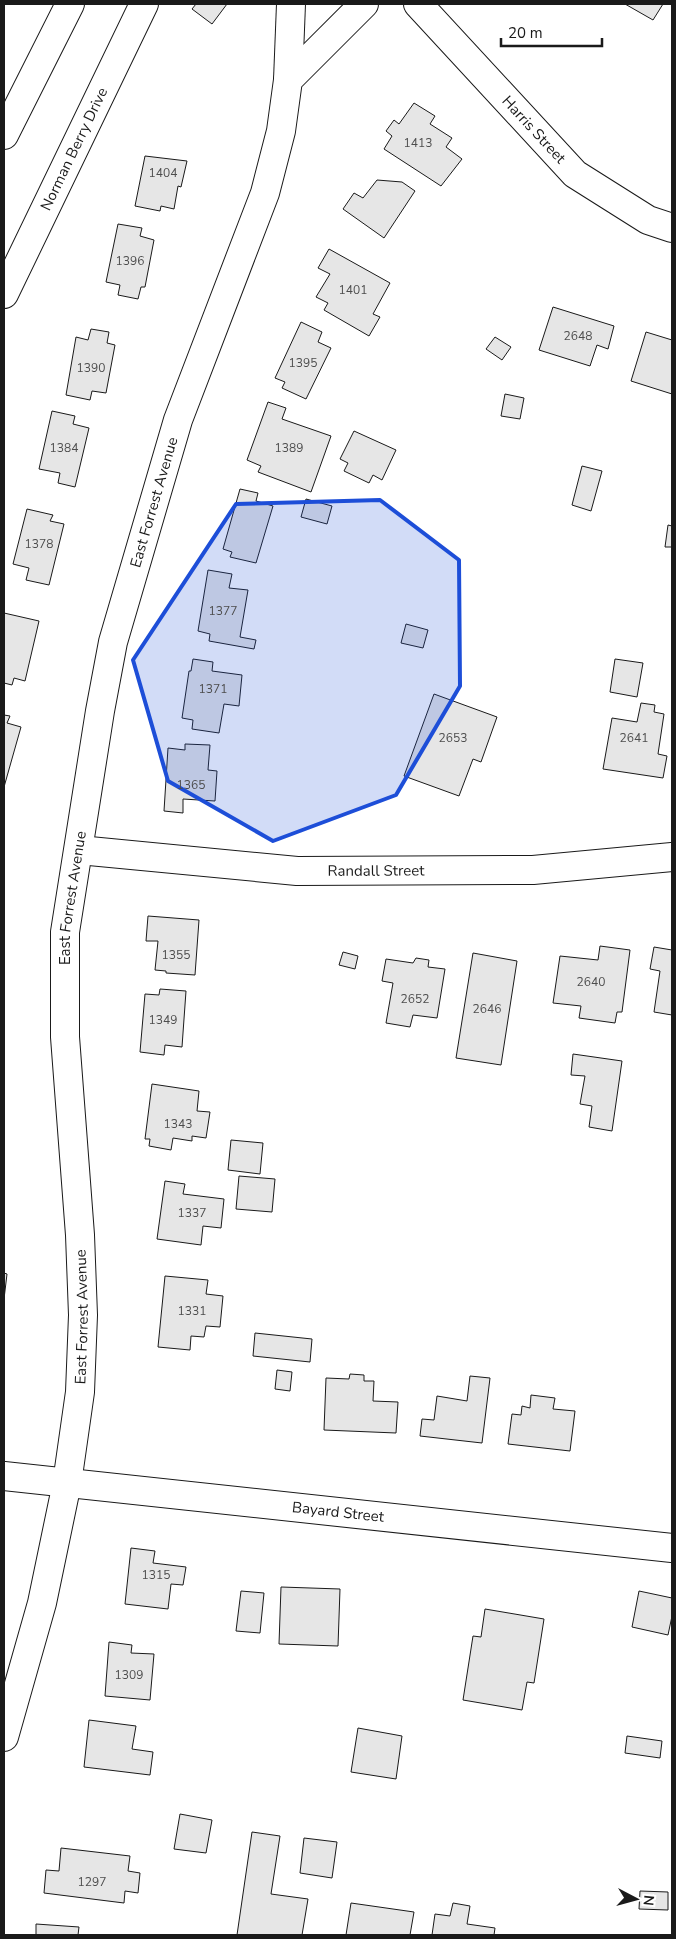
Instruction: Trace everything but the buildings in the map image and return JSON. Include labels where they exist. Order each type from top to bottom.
[{"type":"street","points":[[4,135],[70,4]]},
{"type":"street","name":"Norman Berry Drive","points":[[4,294],[144,4]]},
{"type":"street","name":"East Forrest Avenue","points":[[4,1736],[42,1603],[66,1483],[80,1392],[83,1315],[80,1235],[65,1037],[66,932],[100,711],[114,642],[178,420],[265,193],[280,132],[288,80],[291,4]]},
{"type":"street","points":[[288,80],[364,4]]},
{"type":"street","name":"Harris Street","points":[[418,4],[576,174],[648,220],[672,228]]},
{"type":"street","name":"Randall Street","points":[[79,850],[297,871],[533,870],[672,856]]},
{"type":"street","name":"Bayard Street","points":[[4,1476],[672,1548]]},
{"type":"highlighted area","points":[[380,500],[459,560],[460,686],[396,795],[273,841],[168,781],[133,660],[236,504]]}]
